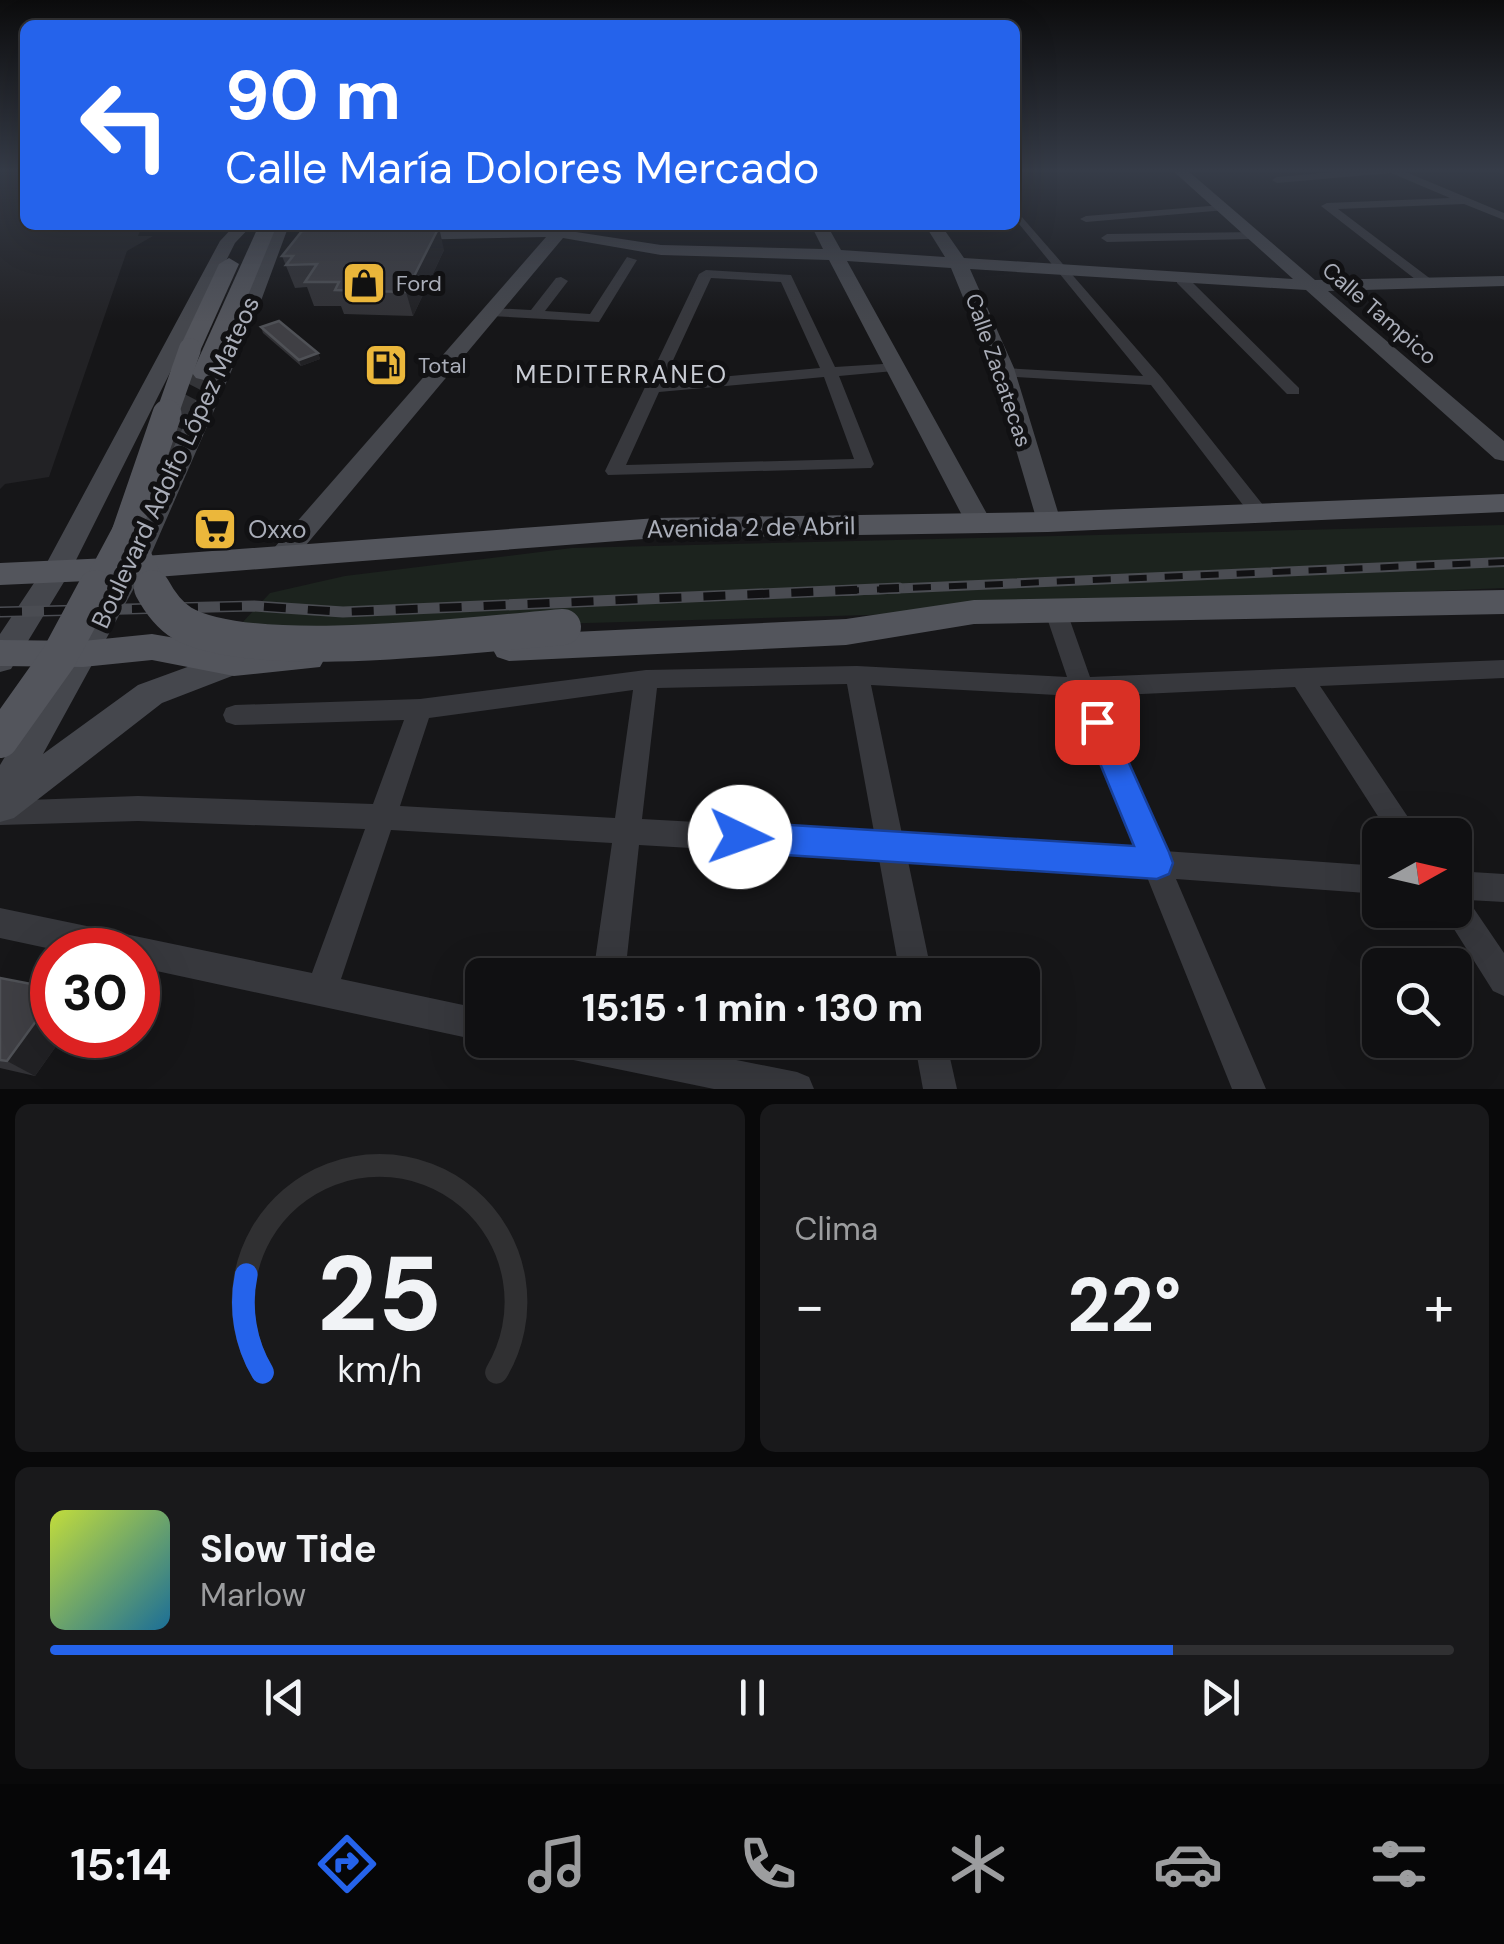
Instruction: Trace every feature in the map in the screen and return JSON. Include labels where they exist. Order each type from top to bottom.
[{"type":"main road","name":"Calle Tampico","points":[[1237,221],[1500,446]]},
{"type":"main road","name":"Boulevard Adolfo López Mateos","points":[[2,655],[56,572],[228,240],[240,230]]},
{"type":"main road","name":"Boulevard Adolfo López Mateos","points":[[0,740],[59,657],[126,533],[197,361],[244,230]]},
{"type":"main road","points":[[390,235],[500,230]]},
{"type":"main road","points":[[281,556],[563,230]]},
{"type":"main road","points":[[570,230],[586,241],[640,246],[834,254],[1182,280],[1308,285],[1504,281]]},
{"type":"main road","points":[[822,230],[979,523]]},
{"type":"main road","name":"Calle Zacatecas","points":[[937,230],[961,263],[1004,374],[1048,522]]},
{"type":"main road","name":"Boulevard Adolfo López Mateos","points":[[197,361],[280,231]]},
{"type":"main road","name":"Boulevard Adolfo López Mateos","points":[[0,798],[131,568],[280,231]]},
{"type":"main road","points":[[140,408],[149,419],[108,501],[110,514],[140,510],[158,481],[181,460]]},
{"type":"main road","name":"Avenida 2 de Abril","points":[[0,574],[131,568],[656,528],[1048,522],[1504,504]]},
{"type":"main road","points":[[126,533],[164,604],[182,624],[222,637],[272,643],[563,627],[1055,609],[1504,602]]},
{"type":"main road","points":[[2,655],[83,654],[152,647],[234,662],[846,632],[974,612]]},
{"type":"main road","points":[[0,810],[150,694],[234,662]]},
{"type":"street","points":[[1022,221],[1260,514]]},
{"type":"street","points":[[1347,221],[1429,283]]},
{"type":"street","points":[[1106,238],[1254,235]]},
{"type":"street","points":[[490,312],[594,319],[631,260]]},
{"type":"street","points":[[706,274],[786,278],[827,367],[864,464],[614,471],[706,274]]},
{"type":"street","points":[[1182,280],[1293,391]]},
{"type":"street","points":[[536,315],[561,282]]},
{"type":"street","points":[[657,382],[891,361]]},
{"type":"street","points":[[1004,374],[1156,381]]},
{"type":"street","points":[[1055,609],[1082,687],[1250,1089]]},
{"type":"street","points":[[235,715],[420,709],[646,679],[857,675],[1082,687],[1504,670]]},
{"type":"street","points":[[857,675],[913,958]]},
{"type":"street","points":[[611,958],[646,679]]},
{"type":"street","points":[[1302,679],[1395,818]]},
{"type":"street","points":[[321,992],[420,709]]},
{"type":"street","points":[[0,810],[106,806],[382,818],[890,844],[1362,879]]},
{"type":"street","points":[[1472,886],[1504,888]]},
{"type":"street","points":[[0,922],[30,929]]},
{"type":"street","points":[[1469,928],[1504,980]]},
{"type":"street","points":[[160,957],[465,1022]]},
{"type":"street","points":[[658,1058],[797,1089]]},
{"type":"street","points":[[934,1058],[940,1089]]},
{"type":"shaded area","points":[[0,221],[20,221],[20,230],[140,230],[138,236],[153,236],[127,251],[49,477],[5,484],[0,489]]},
{"type":"shaded area","points":[[1504,525],[1504,588],[868,615],[275,632],[240,625],[270,593],[345,576],[572,548]]},
{"type":"building","points":[[437,230],[406,292],[335,290],[339,282],[305,282],[317,264],[286,265],[293,256],[282,256],[302,231]]},
{"type":"building","points":[[279,321],[318,353],[299,360],[261,327]]},
{"type":"building","points":[[0,978],[30,984],[30,1029],[7,1061],[0,1060]]},
{"type":"tunnel","points":[[181,417],[204,373]]},
{"type":"tunnel","points":[[163,452],[183,414]]},
{"type":"railway","points":[[841,591],[1504,562]]},
{"type":"railway","points":[[0,612],[254,606],[343,612],[899,588]]},
{"type":"place","name":"Ford","points":[[364,283]]},
{"type":"place","name":"Total","points":[[386,365]]},
{"type":"place","name":"Oxxo","points":[[215,529]]},
{"type":"district","name":"MEDITERRANEO","points":[[622,374]]},
{"type":"route","points":[[740,837],[1157,863],[1097,722]]}]
